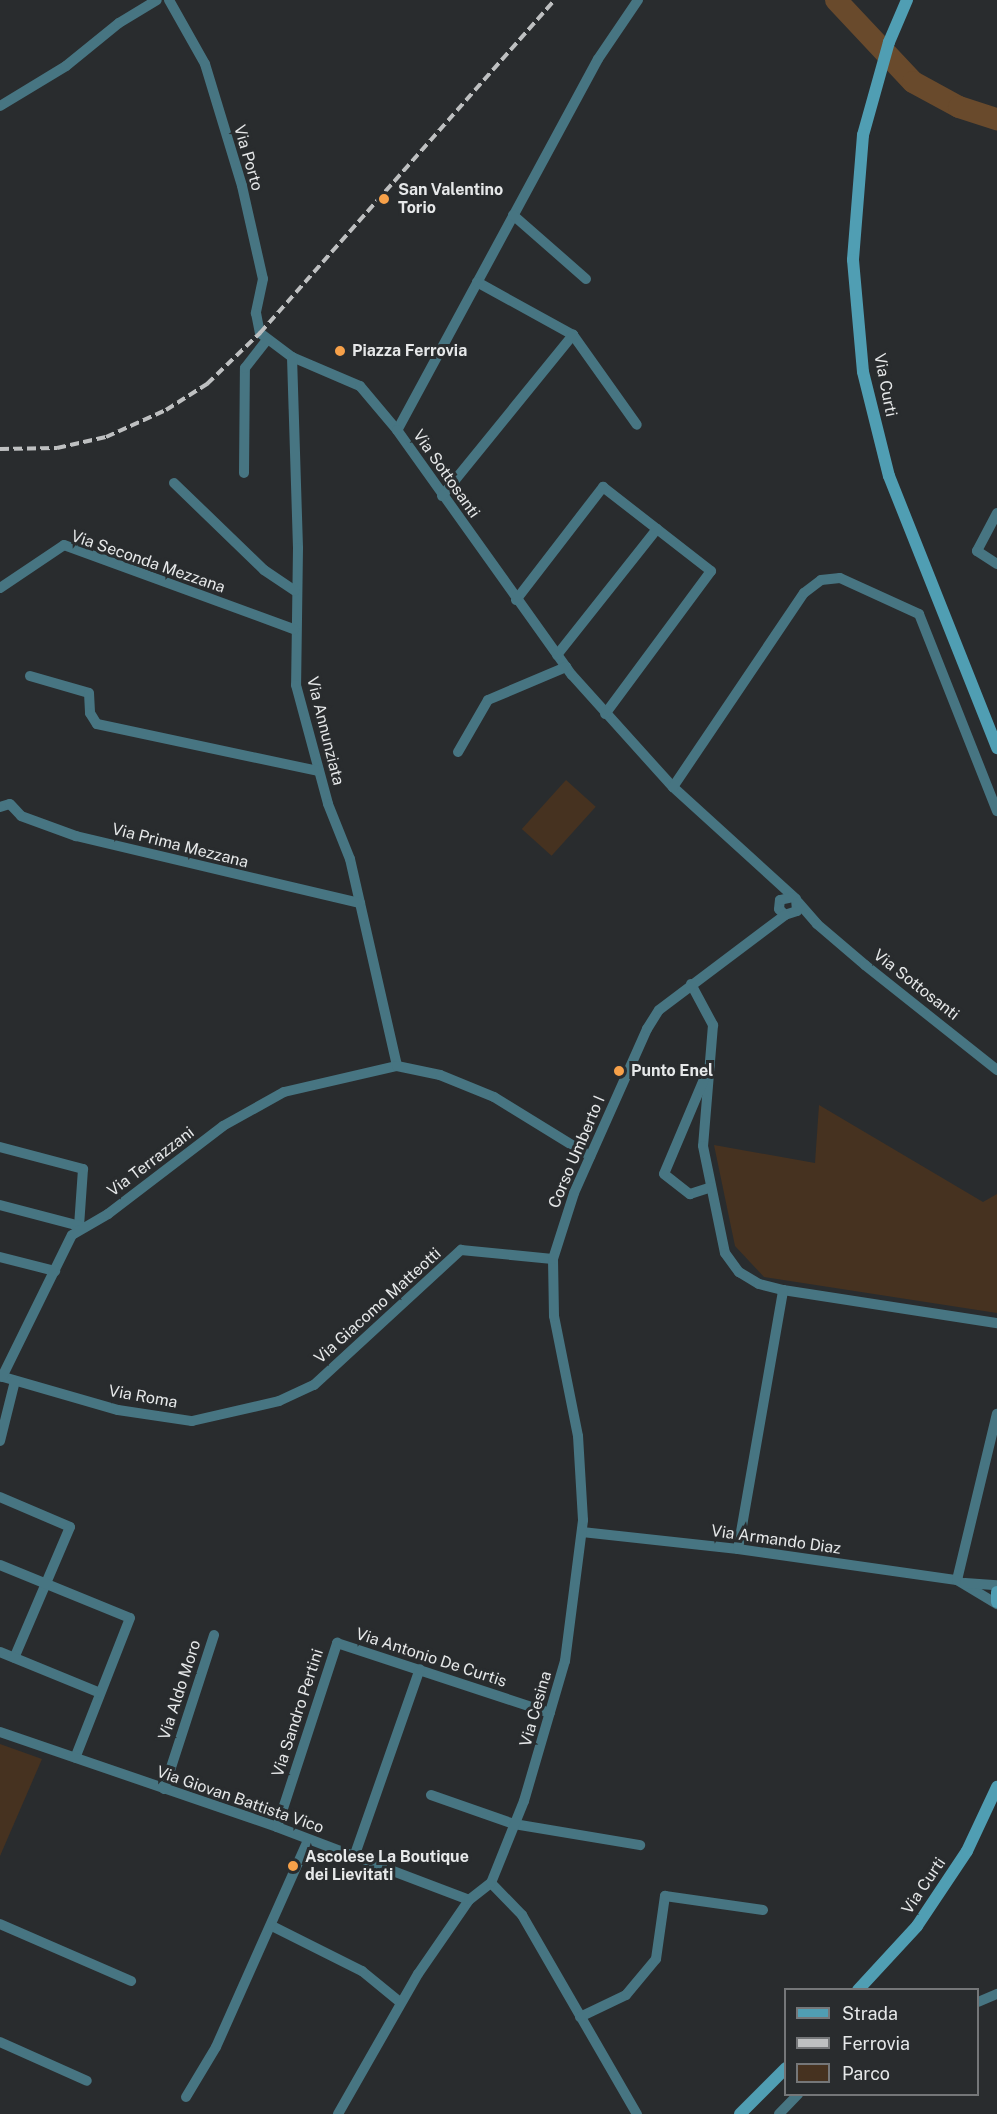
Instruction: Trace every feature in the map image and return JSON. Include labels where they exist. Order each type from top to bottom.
[{"type":"main road","name":"Via Curti","points":[[907,0],[900,12],[869,108],[863,135],[853,260],[863,372],[889,476],[997,748]]},
{"type":"main road","points":[[997,1592],[997,1603]]},
{"type":"main road","name":"Via Curti","points":[[859,1988],[917,1926],[967,1851],[997,1787]]},
{"type":"main road","points":[[740,2114],[784,2070]]},
{"type":"street","points":[[0,106],[66,66],[119,23],[158,0]]},
{"type":"street","name":"Via Porto","points":[[170,0],[205,64],[242,186],[263,279],[255,314],[264,336]]},
{"type":"street","name":"Via Sottosanti","points":[[638,0],[598,59],[397,430],[516,600],[566,667],[605,714],[673,787],[772,877],[817,924],[997,1070]]},
{"type":"street","points":[[513,215],[586,279]]},
{"type":"street","points":[[477,282],[573,335],[637,425]]},
{"type":"street","points":[[442,496],[573,335]]},
{"type":"street","points":[[244,472],[245,368],[264,336],[292,357],[360,386],[397,430]]},
{"type":"street","name":"Via Annunziata","points":[[292,357],[297,466],[294,629],[296,685],[319,771],[350,859],[397,1066]]},
{"type":"street","points":[[174,483],[264,570],[295,591]]},
{"type":"street","points":[[516,600],[603,486],[711,571],[605,714]]},
{"type":"street","points":[[997,513],[977,551],[997,564]]},
{"type":"street","points":[[557,655],[657,529]]},
{"type":"street","name":"Via Seconda Mezzana","points":[[0,588],[64,545],[294,629]]},
{"type":"street","points":[[673,787],[804,593],[820,580],[840,578],[919,614],[997,811]]},
{"type":"street","points":[[458,752],[488,700],[566,667]]},
{"type":"street","points":[[30,676],[89,693],[90,713],[97,724],[319,771]]},
{"type":"street","name":"Via Prima Mezzana","points":[[0,807],[10,804],[21,816],[76,836],[360,903]]},
{"type":"street","name":"Via Sottosanti","points":[[772,877],[779,902],[787,915],[817,924]]},
{"type":"street","points":[[779,902],[796,900],[797,911],[787,915]]},
{"type":"street","name":"Corso Umberto I","points":[[758,934],[779,902]]},
{"type":"street","name":"Corso Umberto I","points":[[553,1259],[590,1156],[647,1029],[659,1010],[691,984],[730,958],[758,934],[787,915]]},
{"type":"street","points":[[691,984],[713,1025],[713,1059],[703,1146],[725,1253],[740,1272],[759,1284],[783,1290],[997,1323]]},
{"type":"street","points":[[711,1187],[690,1194],[664,1174],[685,1118],[713,1059]]},
{"type":"street","points":[[397,1066],[472,1085],[590,1156]]},
{"type":"street","name":"Via Terrazzani","points":[[1,1377],[72,1235],[82,1227],[223,1126],[284,1092],[397,1066]]},
{"type":"street","points":[[0,1147],[83,1169],[82,1227],[0,1205]]},
{"type":"street","name":"Via Giacomo Matteotti","points":[[279,1401],[315,1384],[461,1250],[553,1259]]},
{"type":"street","points":[[0,1257],[55,1271]]},
{"type":"street","name":"Via Cesina","points":[[491,1883],[514,1824],[565,1661],[582,1532],[578,1436],[554,1316],[553,1259]]},
{"type":"street","points":[[738,1549],[783,1290]]},
{"type":"street","name":"Via Roma","points":[[1,1377],[118,1410],[192,1421],[279,1401]]},
{"type":"street","points":[[0,1441],[15,1381]]},
{"type":"street","points":[[961,1582],[997,1414]]},
{"type":"street","points":[[0,1497],[70,1527],[14,1658]]},
{"type":"street","name":"Via Armando Diaz","points":[[582,1532],[738,1549],[961,1582],[997,1585]]},
{"type":"street","points":[[0,1565],[130,1618],[75,1758]]},
{"type":"street","name":"Via Armando Diaz","points":[[961,1582],[997,1603]]},
{"type":"street","name":"Via Aldo Moro","points":[[164,1789],[214,1635]]},
{"type":"street","name":"Via Antonio De Curtis","points":[[337,1642],[550,1713]]},
{"type":"street","name":"Via Sandro Pertini","points":[[277,1827],[337,1642]]},
{"type":"street","points":[[0,1652],[100,1693]]},
{"type":"street","points":[[354,1857],[420,1669]]},
{"type":"street","name":"Via Giovan Battista Vico","points":[[0,1732],[277,1827],[469,1900]]},
{"type":"street","points":[[431,1795],[514,1824],[640,1845]]},
{"type":"street","points":[[186,2097],[216,2047],[309,1839]]},
{"type":"street","points":[[338,2114],[401,2003],[469,1900],[491,1883],[522,1915],[637,2114]]},
{"type":"street","points":[[580,2017],[626,1995],[656,1959],[665,1896],[763,1910]]},
{"type":"street","points":[[0,1924],[131,1981]]},
{"type":"street","points":[[272,1926],[362,1971],[401,2003]]},
{"type":"street","points":[[979,2002],[997,1994]]},
{"type":"street","points":[[0,2042],[87,2081]]},
{"type":"street","points":[[779,2114],[796,2096]]},
{"type":"green space","points":[[566,780],[596,807],[552,856],[522,829]]},
{"type":"green space","points":[[819,1105],[983,1202],[997,1194],[997,1313],[764,1277],[735,1246],[714,1145],[815,1163]]},
{"type":"green space","points":[[0,1744],[42,1759],[0,1856]]},
{"type":"waterway","points":[[836,0],[913,82],[959,107],[997,119]]},
{"type":"railway","points":[[0,449],[57,448],[106,437],[166,410],[207,384],[260,333],[555,0]]},
{"type":"place","name":"San Valentino Torio","points":[[384,199]]},
{"type":"place","name":"Piazza Ferrovia","points":[[340,351]]},
{"type":"place","name":"Punto Enel","points":[[619,1071]]},
{"type":"place","name":"Ascolese La Boutique dei Lievitati","points":[[293,1866]]}]
